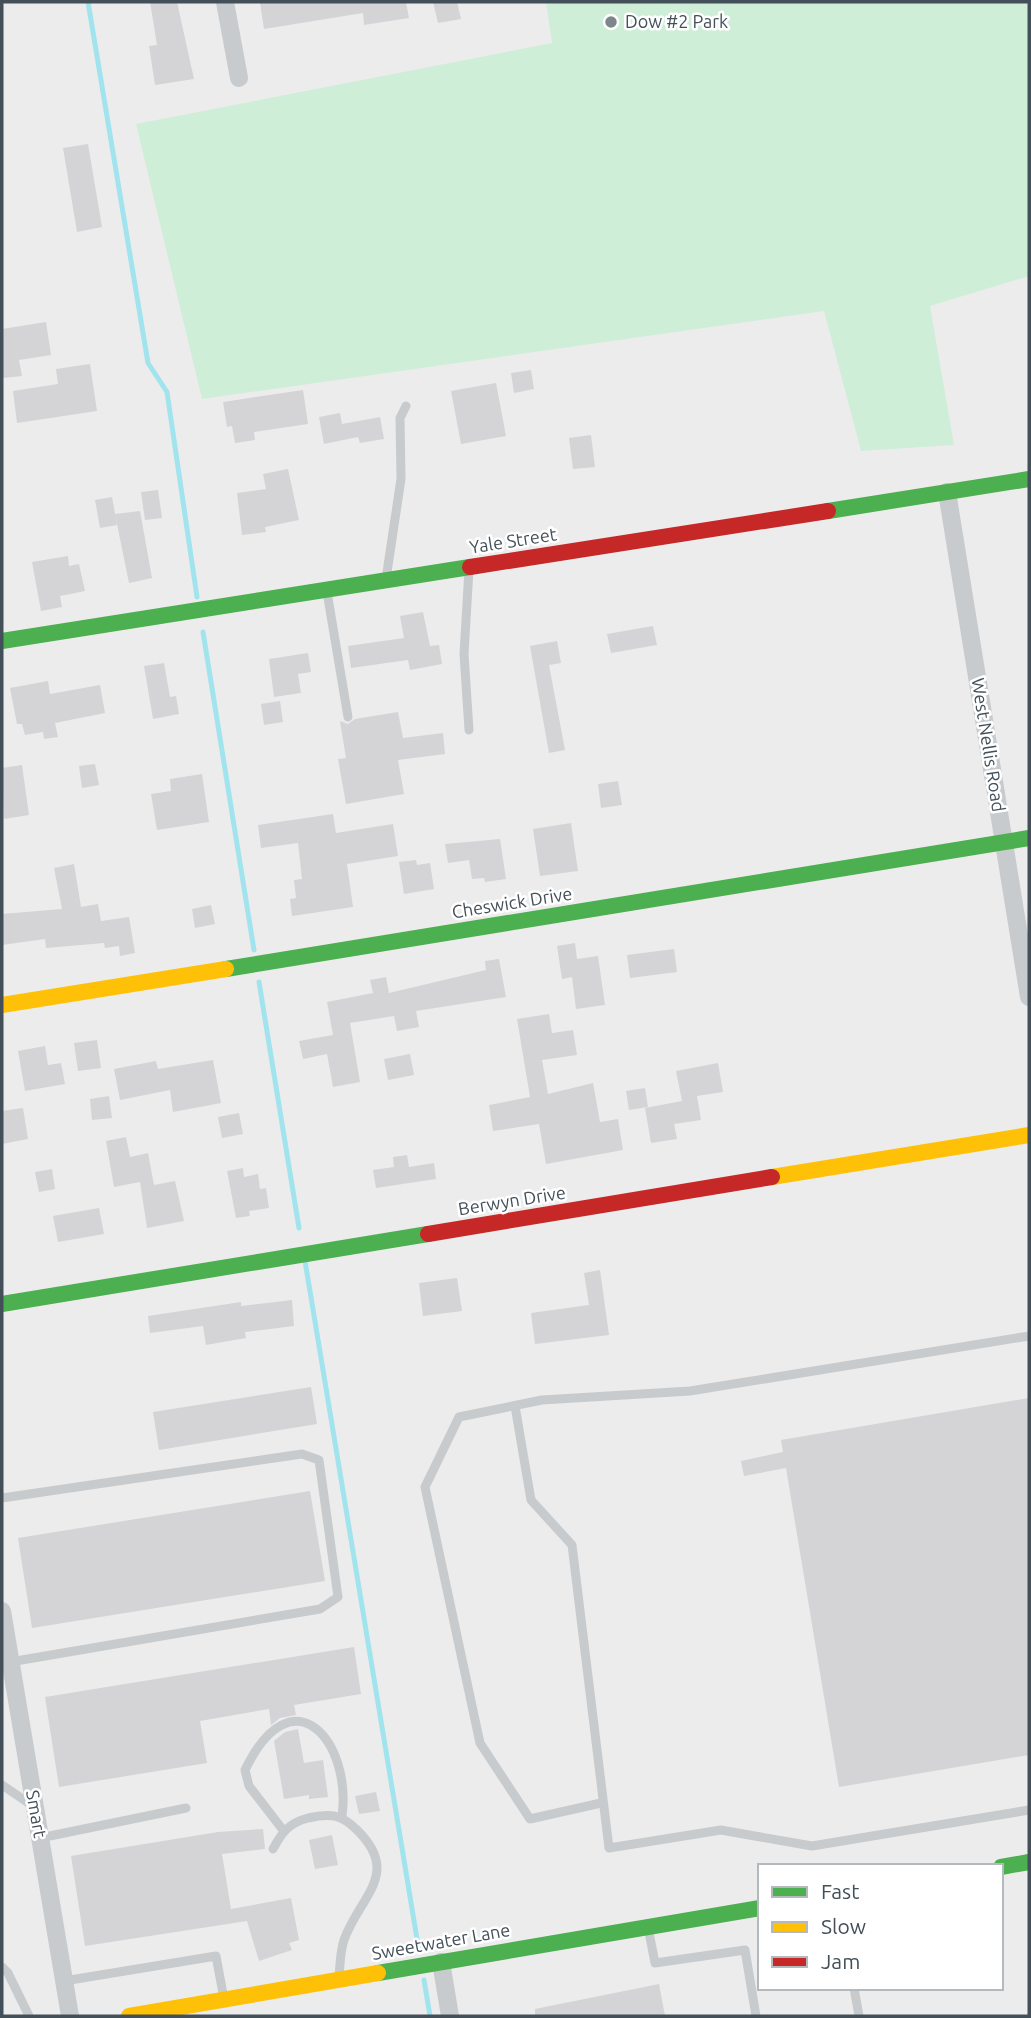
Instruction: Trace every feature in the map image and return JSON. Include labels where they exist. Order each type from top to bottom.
[{"type":"street","points":[[225,2],[239,78]]},
{"type":"street","name":"Yale Street","points":[[2,641],[1029,479]]},
{"type":"street","name":"West Nellis Road","points":[[947,492],[1029,997]]},
{"type":"street","name":"Cheswick Drive","points":[[2,1005],[1029,838]]},
{"type":"street","name":"Berwyn Drive","points":[[2,1304],[1029,1135]]},
{"type":"street","name":"Smart","points":[[2,1611],[70,2016]]},
{"type":"street","points":[[1003,1867],[1029,1862]]},
{"type":"street","name":"Sweetwater Lane","points":[[129,2016],[758,1908]]},
{"type":"street","points":[[440,1962],[450,2016]]},
{"type":"lane","points":[[386,581],[401,479],[400,418],[406,406]]},
{"type":"lane","points":[[469,730],[464,654],[470,568]]},
{"type":"lane","points":[[327,590],[330,627],[348,717]]},
{"type":"lane","points":[[601,1802],[530,1819],[480,1742],[425,1487],[459,1417],[542,1400],[690,1391],[1029,1336]]},
{"type":"lane","points":[[515,1406],[531,1500],[572,1545],[601,1802],[609,1848],[721,1830],[812,1846],[1029,1810]]},
{"type":"lane","points":[[2,1498],[302,1454],[318,1460],[338,1597],[320,1609],[10,1662]]},
{"type":"lane","points":[[283,1830],[249,1786],[246,1770],[269,1731],[292,1721],[311,1726],[326,1741],[345,1791],[342,1816]]},
{"type":"lane","points":[[2,1786],[35,1807]]},
{"type":"lane","points":[[40,1838],[186,1808]]},
{"type":"lane","points":[[274,1849],[283,1830],[298,1821],[326,1814],[342,1816],[374,1849],[377,1864],[368,1901],[345,1938],[338,1980]]},
{"type":"lane","points":[[648,1927],[655,1963],[745,1950],[756,2016]]},
{"type":"lane","points":[[64,1981],[216,1956],[224,2000]]},
{"type":"lane","points":[[2,1967],[8,1973],[29,2016]]},
{"type":"lane","points":[[854,1990],[859,2016]]},
{"type":"green space","points":[[546,2],[1029,2],[1029,276],[930,306],[954,445],[861,451],[824,311],[202,399],[136,124],[552,43]]},
{"type":"building","points":[[150,2],[177,2],[194,79],[155,85],[149,46],[157,45]]},
{"type":"building","points":[[406,2],[409,18],[364,25],[363,13],[264,29],[260,3]]},
{"type":"building","points":[[433,2],[457,2],[461,19],[438,23]]},
{"type":"building","points":[[88,144],[102,227],[77,232],[63,148]]},
{"type":"building","points":[[46,322],[51,355],[19,360],[22,376],[3,378],[2,329]]},
{"type":"building","points":[[90,364],[97,411],[17,423],[13,391],[58,384],[56,369]]},
{"type":"building","points":[[531,370],[534,389],[514,393],[511,373]]},
{"type":"building","points":[[496,383],[506,436],[461,444],[451,391]]},
{"type":"building","points":[[303,390],[308,424],[254,432],[255,440],[235,443],[232,426],[227,427],[223,402]]},
{"type":"building","points":[[340,413],[342,424],[380,417],[384,439],[360,443],[358,437],[324,444],[319,417]]},
{"type":"building","points":[[591,435],[595,467],[573,469],[569,438]]},
{"type":"building","points":[[288,469],[299,520],[265,527],[266,532],[242,535],[237,493],[266,489],[263,474]]},
{"type":"building","points":[[158,490],[162,518],[145,520],[141,492]]},
{"type":"building","points":[[112,497],[117,525],[100,528],[95,500]]},
{"type":"building","points":[[140,511],[152,578],[129,583],[115,514]]},
{"type":"building","points":[[68,556],[69,566],[79,564],[85,591],[60,596],[62,607],[41,611],[32,562]]},
{"type":"building","points":[[423,612],[430,646],[439,645],[442,664],[410,670],[408,660],[351,668],[348,646],[404,638],[400,616]]},
{"type":"building","points":[[653,626],[657,645],[611,653],[607,634]]},
{"type":"building","points":[[557,641],[561,663],[549,665],[565,750],[549,753],[530,646]]},
{"type":"building","points":[[308,653],[311,672],[298,674],[301,693],[274,697],[269,659]]},
{"type":"building","points":[[164,663],[170,697],[176,696],[179,714],[153,719],[144,666]]},
{"type":"building","points":[[48,681],[50,694],[100,685],[105,713],[55,723],[58,737],[44,739],[43,732],[25,735],[22,724],[17,724],[10,688]]},
{"type":"building","points":[[280,701],[283,722],[264,725],[261,704]]},
{"type":"building","points":[[398,712],[403,738],[443,733],[445,754],[398,760],[404,794],[346,804],[338,759],[346,758],[340,721],[348,724],[355,719]]},
{"type":"building","points":[[95,764],[99,785],[82,788],[79,766]]},
{"type":"building","points":[[22,765],[29,815],[4,819],[2,768]]},
{"type":"building","points":[[202,774],[209,822],[157,830],[151,794],[171,791],[170,779]]},
{"type":"building","points":[[618,781],[622,805],[601,808],[598,784]]},
{"type":"building","points":[[333,814],[336,833],[393,824],[398,856],[347,864],[353,907],[292,916],[290,899],[296,898],[294,880],[302,879],[298,843],[261,848],[258,825]]},
{"type":"building","points":[[571,823],[578,871],[540,876],[533,829]]},
{"type":"building","points":[[500,839],[506,879],[485,882],[484,878],[472,879],[469,860],[448,863],[445,844]]},
{"type":"building","points":[[416,860],[417,865],[430,863],[434,889],[404,894],[399,862]]},
{"type":"building","points":[[74,864],[81,907],[98,904],[101,921],[129,917],[135,953],[120,956],[119,946],[105,948],[104,943],[46,948],[45,939],[2,945],[2,914],[62,909],[54,868]]},
{"type":"building","points":[[211,905],[215,924],[195,928],[192,909]]},
{"type":"building","points":[[575,943],[577,959],[598,956],[605,1005],[576,1009],[572,977],[562,979],[557,946]]},
{"type":"building","points":[[674,949],[677,972],[630,978],[627,955]]},
{"type":"building","points":[[499,959],[506,997],[416,1011],[419,1027],[397,1031],[394,1016],[350,1023],[360,1082],[333,1087],[327,1054],[303,1059],[299,1041],[333,1035],[327,1002],[373,993],[370,980],[386,977],[389,993],[486,970],[485,961]]},
{"type":"building","points":[[549,1014],[552,1033],[573,1030],[577,1055],[542,1060],[548,1094],[593,1083],[600,1122],[618,1119],[623,1150],[546,1164],[539,1124],[493,1131],[489,1105],[530,1097],[517,1019]]},
{"type":"building","points":[[97,1040],[101,1068],[78,1071],[74,1043]]},
{"type":"building","points":[[45,1046],[48,1065],[61,1063],[65,1084],[25,1091],[18,1051]]},
{"type":"building","points":[[410,1054],[414,1075],[388,1080],[384,1059]]},
{"type":"building","points":[[213,1060],[221,1103],[173,1112],[170,1090],[120,1100],[114,1069],[156,1061],[158,1069]]},
{"type":"building","points":[[718,1063],[723,1092],[697,1096],[701,1120],[674,1124],[677,1139],[651,1143],[645,1108],[682,1101],[676,1071]]},
{"type":"building","points":[[645,1088],[648,1107],[629,1110],[626,1091]]},
{"type":"building","points":[[109,1096],[112,1118],[92,1120],[90,1099]]},
{"type":"building","points":[[23,1108],[28,1139],[2,1144],[2,1111]]},
{"type":"building","points":[[239,1113],[243,1134],[222,1138],[218,1117]]},
{"type":"building","points":[[126,1137],[130,1157],[148,1153],[154,1185],[175,1181],[184,1221],[147,1228],[140,1182],[114,1187],[106,1141]]},
{"type":"building","points":[[407,1155],[409,1167],[434,1163],[436,1179],[376,1188],[373,1170],[394,1167],[393,1157]]},
{"type":"building","points":[[243,1168],[244,1177],[258,1174],[260,1189],[266,1188],[269,1208],[249,1211],[250,1216],[236,1218],[227,1171]]},
{"type":"building","points":[[52,1169],[55,1189],[39,1192],[35,1172]]},
{"type":"building","points":[[99,1208],[104,1234],[58,1242],[53,1216]]},
{"type":"building","points":[[600,1270],[609,1335],[535,1344],[531,1313],[589,1305],[584,1273]]},
{"type":"building","points":[[457,1278],[462,1311],[423,1316],[419,1283]]},
{"type":"building","points":[[292,1300],[294,1326],[245,1332],[246,1338],[206,1345],[203,1326],[150,1333],[148,1316],[241,1302],[241,1306]]},
{"type":"building","points":[[311,1387],[317,1424],[159,1450],[153,1412]]},
{"type":"building","points":[[1029,1398],[1029,1755],[839,1787],[786,1468],[744,1476],[741,1461],[783,1452],[781,1440]]},
{"type":"building","points":[[310,1491],[325,1581],[32,1628],[18,1538]]},
{"type":"building","points":[[354,1647],[361,1694],[294,1705],[296,1715],[280,1718],[271,1725],[269,1709],[200,1721],[207,1763],[59,1787],[45,1697]]},
{"type":"building","points":[[298,1729],[304,1763],[323,1760],[328,1797],[309,1799],[309,1795],[284,1799],[274,1741],[285,1732]]},
{"type":"building","points":[[376,1792],[380,1811],[359,1814],[355,1796]]},
{"type":"building","points":[[263,1829],[265,1849],[222,1854],[231,1909],[291,1898],[299,1940],[289,1943],[292,1950],[259,1961],[247,1921],[85,1946],[71,1856],[218,1832]]},
{"type":"building","points":[[332,1835],[338,1865],[315,1869],[309,1840]]},
{"type":"building","points":[[659,1984],[665,2016],[535,2016],[535,2009]]},
{"type":"waterway","points":[[88,2],[148,363],[167,392],[197,597]]},
{"type":"waterway","points":[[203,632],[254,950]]},
{"type":"waterway","points":[[259,982],[299,1228]]},
{"type":"waterway","points":[[305,1261],[419,1951]]},
{"type":"waterway","points":[[424,1980],[430,2016]]},
{"type":"traffic: fast","points":[[828,511],[1029,479]]},
{"type":"traffic: fast","points":[[2,641],[470,567]]},
{"type":"traffic: fast","points":[[226,969],[1029,838]]},
{"type":"traffic: fast","points":[[2,1304],[428,1234]]},
{"type":"traffic: fast","points":[[1003,1867],[1029,1862]]},
{"type":"traffic: fast","points":[[378,1973],[758,1908]]},
{"type":"traffic: slow","points":[[2,1005],[226,969]]},
{"type":"traffic: slow","points":[[772,1177],[1029,1135]]},
{"type":"traffic: slow","points":[[129,2016],[378,1973]]},
{"type":"traffic: jam","points":[[470,567],[828,511]]},
{"type":"traffic: jam","points":[[428,1234],[772,1177]]},
{"type":"place","name":"Dow #2 Park","points":[[611,22]]}]
